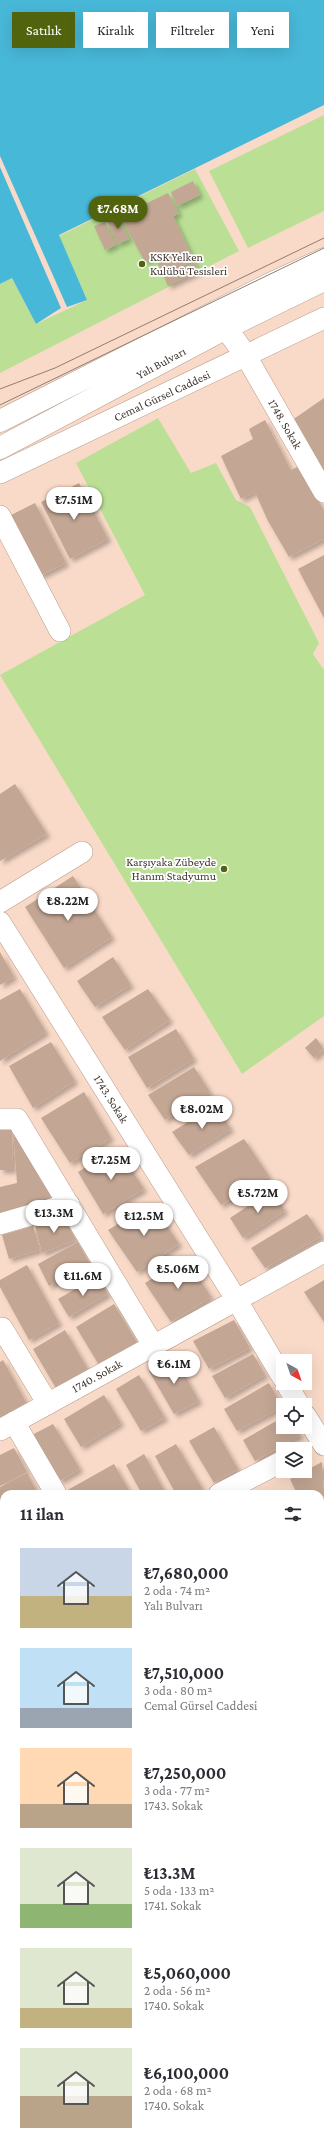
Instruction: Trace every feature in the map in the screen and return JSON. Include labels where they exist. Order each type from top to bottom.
[{"type":"main road","name":"Yalı Bulvarı","points":[[0,421],[246,296],[324,259]]},
{"type":"main road","name":"Yalı Bulvarı","points":[[0,448],[226,328],[324,280]]},
{"type":"main road","points":[[226,328],[246,356]]},
{"type":"street","name":"Cemal Gürsel Caddesi","points":[[0,473],[324,318]]},
{"type":"street","name":"1748. Sokak","points":[[246,356],[324,492]]},
{"type":"street","points":[[0,516],[60,632]]},
{"type":"street","points":[[0,902],[82,852]]},
{"type":"street","name":"1743. Sokak","points":[[0,922],[236,1299],[276,1366]]},
{"type":"street","points":[[0,1119],[17,1119],[153,1345]]},
{"type":"street","points":[[0,1224],[69,1204]]},
{"type":"street","name":"1740. Sokak","points":[[7,1426],[324,1252]]},
{"type":"street","points":[[0,1330],[2,1328],[48,1404]]},
{"type":"street","points":[[7,1426],[53,1490]]},
{"type":"street","points":[[312,1434],[316,1445]]},
{"type":"street","points":[[228,1490],[276,1465]]},
{"type":"green space","points":[[324,115],[324,211],[248,248],[209,171]]},
{"type":"green space","name":"KSK Yelken Kulübü Tesisleri","points":[[195,169],[239,251],[0,373],[0,284],[12,278],[36,324],[87,300],[59,236]]},
{"type":"green space","name":"Karşıyaka Zübeyde Hanım Stadyumu","points":[[158,418],[191,473],[216,463],[236,500],[250,507],[319,643],[313,654],[324,670],[324,1016],[242,1074],[0,675],[145,595],[76,463]]},
{"type":"water","points":[[0,0],[324,0],[324,105],[59,235],[87,300],[67,307],[0,156]]},
{"type":"water","points":[[0,167],[61,308],[36,324],[12,278],[0,284]]},
{"type":"building","points":[[193,181],[200,195],[177,206],[171,192]]},
{"type":"building","points":[[168,193],[179,214],[173,216],[190,252],[159,266],[155,257],[145,262],[120,216]]},
{"type":"building","points":[[118,216],[129,239],[117,244],[107,221]]},
{"type":"building","points":[[105,222],[116,245],[105,250],[94,226]]},
{"type":"building","points":[[191,252],[194,261],[164,276],[159,267]]},
{"type":"building","points":[[195,262],[198,272],[168,286],[164,277]]},
{"type":"building","points":[[324,398],[324,466],[316,473],[288,423]]},
{"type":"building","points":[[265,420],[291,470],[297,467],[324,510],[324,539],[289,557],[268,521],[255,492],[241,499],[221,456],[253,439],[249,429]]},
{"type":"building","points":[[79,483],[108,539],[70,559],[41,502]]},
{"type":"building","points":[[35,503],[66,563],[40,576],[9,516]]},
{"type":"building","points":[[324,555],[324,618],[298,569]]},
{"type":"building","points":[[15,784],[47,834],[0,861],[0,794]]},
{"type":"building","points":[[73,876],[112,937],[64,968],[25,907]]},
{"type":"building","points":[[0,952],[14,977],[0,985]]},
{"type":"building","points":[[113,957],[131,985],[95,1007],[77,981]]},
{"type":"building","points":[[20,989],[46,1032],[0,1061],[0,1000]]},
{"type":"building","points":[[148,989],[170,1020],[125,1050],[102,1017]]},
{"type":"building","points":[[176,1029],[194,1059],[147,1088],[128,1057]]},
{"type":"building","points":[[316,1038],[324,1049],[314,1058],[305,1048]]},
{"type":"building","points":[[51,1042],[75,1081],[33,1108],[9,1066]]},
{"type":"building","points":[[194,1067],[210,1092],[165,1120],[148,1095]]},
{"type":"building","points":[[84,1092],[111,1138],[70,1163],[41,1118]]},
{"type":"building","points":[[215,1105],[231,1129],[189,1155],[172,1132]]},
{"type":"building","points":[[0,1128],[12,1128],[13,1170],[0,1170]]},
{"type":"building","points":[[13,1129],[57,1202],[0,1217],[0,1187],[17,1183]]},
{"type":"building","points":[[244,1139],[269,1176],[221,1205],[195,1167]]},
{"type":"building","points":[[117,1148],[144,1189],[103,1214],[78,1172]]},
{"type":"building","points":[[272,1190],[285,1211],[243,1238],[230,1218]]},
{"type":"building","points":[[152,1203],[179,1244],[137,1272],[108,1230]]},
{"type":"building","points":[[307,1214],[322,1236],[265,1268],[251,1248]]},
{"type":"building","points":[[63,1216],[76,1240],[42,1253],[35,1225]]},
{"type":"building","points":[[33,1226],[40,1250],[9,1259],[2,1235]]},
{"type":"building","points":[[78,1242],[90,1264],[49,1286],[38,1264]]},
{"type":"building","points":[[186,1258],[211,1297],[171,1322],[145,1283]]},
{"type":"building","points":[[27,1265],[59,1323],[29,1340],[0,1287],[0,1280]]},
{"type":"building","points":[[98,1276],[108,1294],[69,1317],[58,1299]]},
{"type":"building","points":[[324,1280],[324,1322],[304,1292]]},
{"type":"building","points":[[114,1304],[137,1342],[99,1365],[76,1327]]},
{"type":"building","points":[[234,1320],[250,1348],[209,1369],[193,1341]]},
{"type":"building","points":[[65,1330],[89,1371],[57,1390],[33,1349]]},
{"type":"building","points":[[253,1354],[265,1375],[225,1398],[212,1376]]},
{"type":"building","points":[[174,1356],[199,1401],[174,1414],[149,1371]]},
{"type":"building","points":[[3,1360],[27,1404],[0,1419],[0,1362]]},
{"type":"building","points":[[139,1375],[165,1418],[141,1431],[116,1389]]},
{"type":"building","points":[[269,1383],[277,1398],[276,1410],[237,1431],[224,1409]]},
{"type":"building","points":[[104,1395],[121,1423],[81,1447],[64,1419]]},
{"type":"building","points":[[276,1421],[276,1434],[300,1435],[288,1442],[276,1442],[276,1449],[255,1461],[243,1440]]},
{"type":"building","points":[[53,1424],[80,1469],[60,1481],[32,1435]]},
{"type":"building","points":[[214,1427],[238,1469],[214,1483],[189,1441]]},
{"type":"building","points":[[176,1444],[202,1488],[198,1490],[174,1490],[155,1456]]},
{"type":"building","points":[[14,1448],[27,1472],[0,1486],[0,1455]]},
{"type":"building","points":[[144,1454],[164,1490],[140,1490],[126,1465]]},
{"type":"building","points":[[322,1462],[324,1490],[295,1490],[290,1479],[312,1478],[312,1467]]},
{"type":"building","points":[[114,1464],[129,1490],[68,1490]]},
{"type":"building","points":[[27,1473],[36,1490],[0,1490],[0,1487]]},
{"type":"tram line","points":[[0,389],[55,368],[324,238]]},
{"type":"tram line","points":[[0,405],[324,248]]},
{"type":"place","name":"KSK Yelken Kulübü Tesisleri","points":[[142,264]]},
{"type":"place","name":"Karşıyaka Zübeyde Hanım Stadyumu","points":[[224,869]]}]
